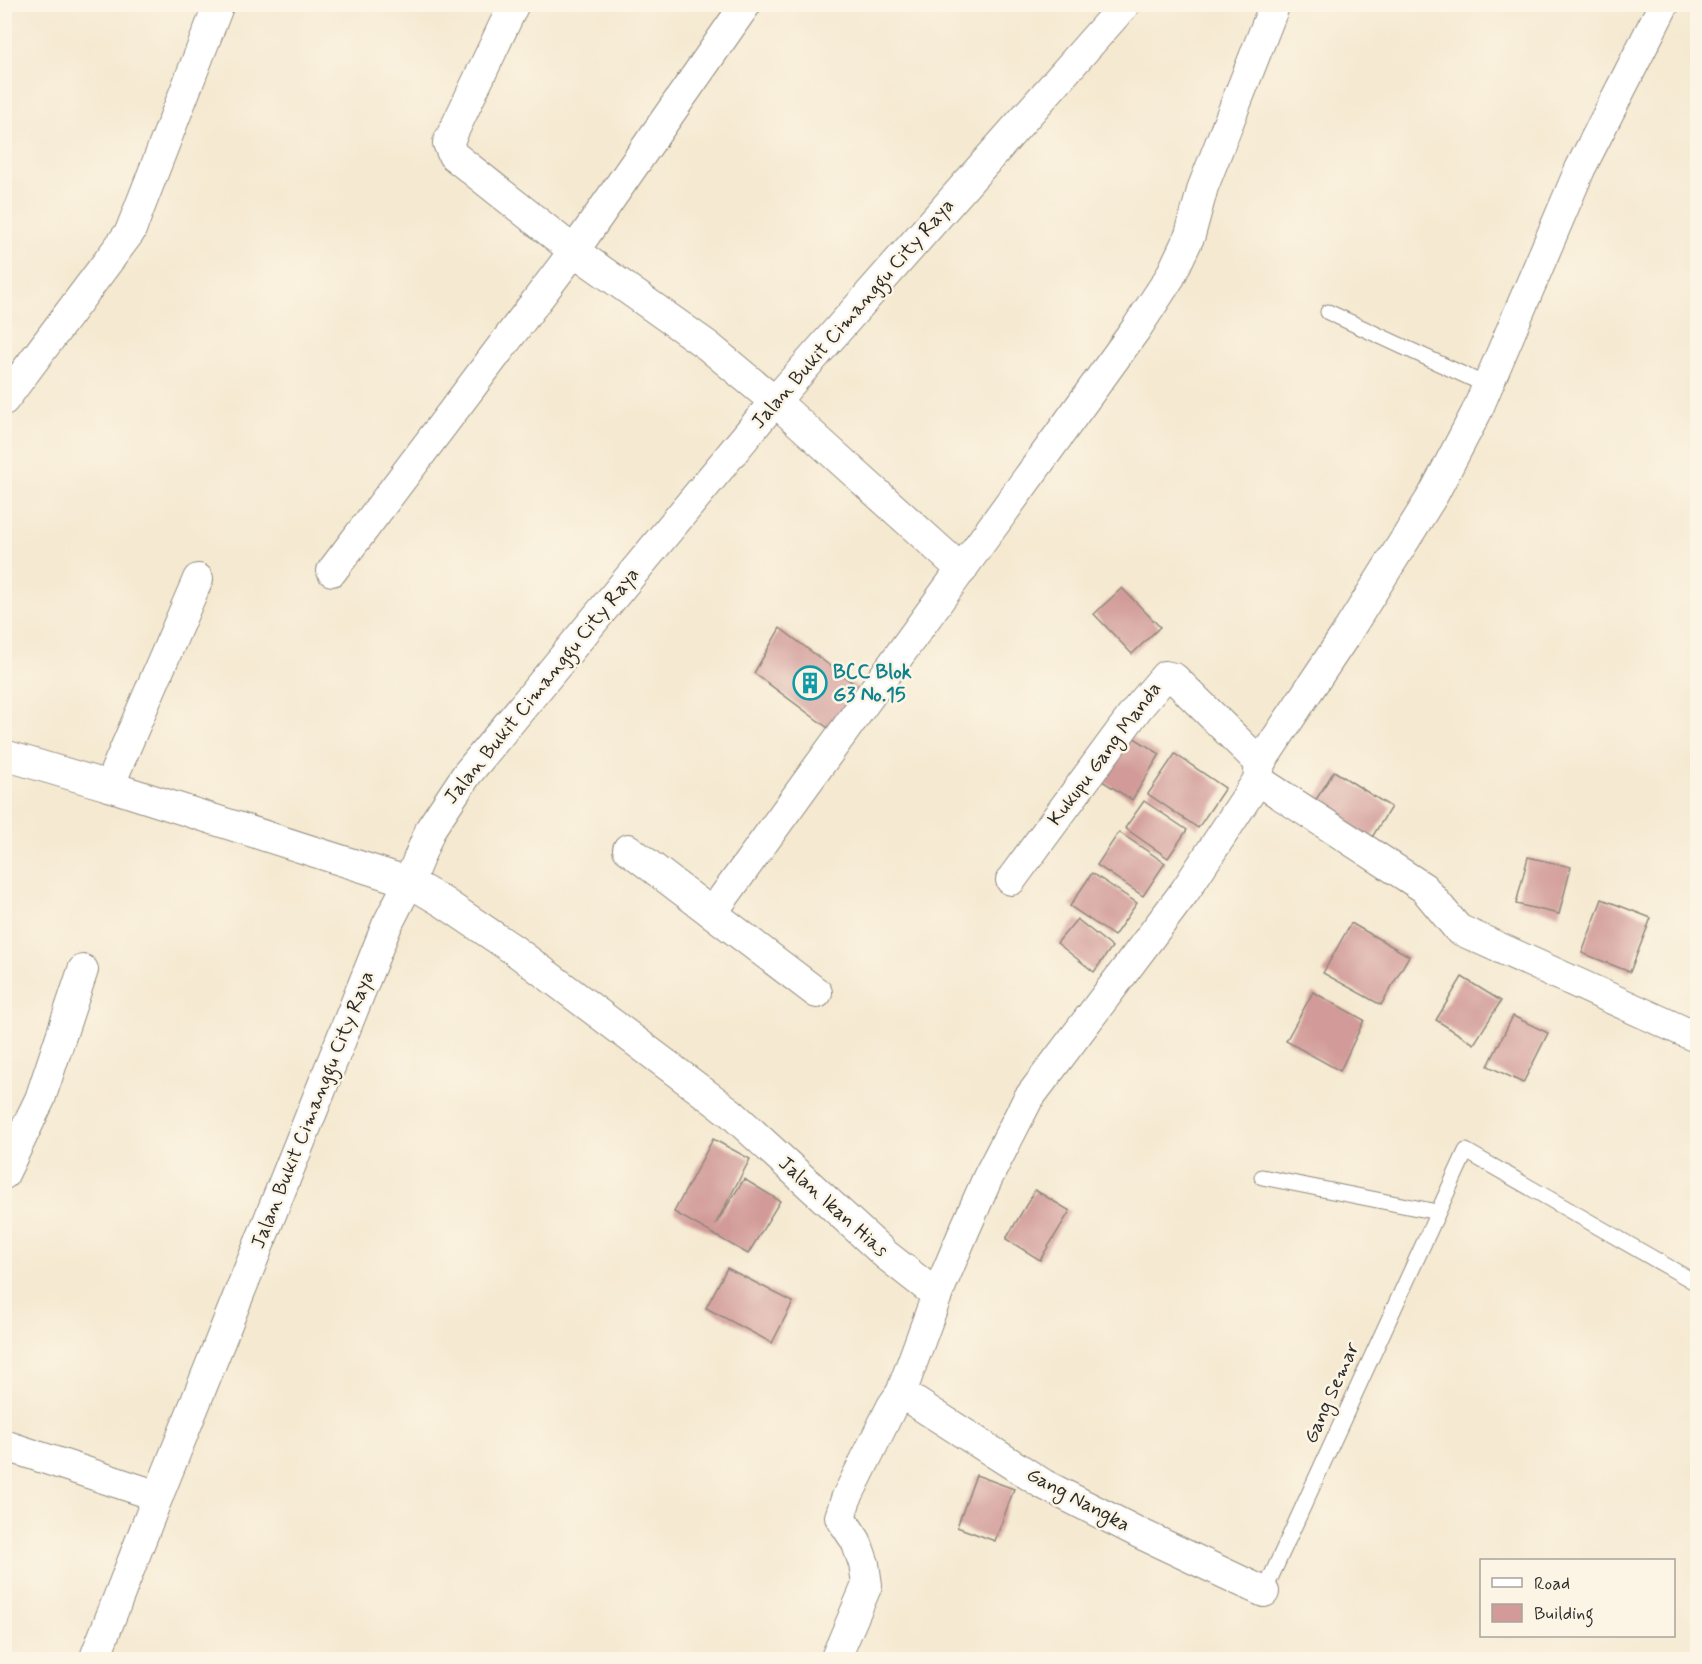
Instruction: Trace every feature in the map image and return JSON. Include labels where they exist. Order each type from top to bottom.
[{"type":"street","points":[[4,400],[130,232],[219,4]]},
{"type":"street","points":[[514,4],[448,143],[453,155],[574,251],[682,327],[775,401],[962,570]]},
{"type":"street","points":[[332,571],[574,251],[746,4]]},
{"type":"street","name":"Jalan Bukit Cimanggu City Raya","points":[[94,1659],[387,925],[409,882],[430,828],[467,774],[775,401],[1125,4]]},
{"type":"street","points":[[712,913],[1129,339],[1170,277],[1190,235],[1203,187],[1275,4]]},
{"type":"street","points":[[835,1659],[867,1585],[864,1564],[856,1541],[840,1517],[846,1498],[892,1406],[901,1393],[937,1295],[988,1178],[1028,1099],[1185,891],[1433,495],[1476,413],[1580,169],[1664,4]]},
{"type":"street","points":[[109,786],[198,579]]},
{"type":"street","name":"Kukupu Gang Manda","points":[[1011,880],[1137,709],[1166,675],[1174,678],[1259,772]]},
{"type":"street","name":"Jalan Ikan Hias","points":[[4,755],[109,786],[409,882],[443,902],[514,951],[731,1113],[886,1255],[937,1295]]},
{"type":"street","points":[[1259,772],[1424,888],[1458,929],[1698,1038]]},
{"type":"street","points":[[628,849],[818,993]]},
{"type":"street","points":[[4,1174],[40,1099],[83,970]]},
{"type":"street","name":"Gang Nangka","points":[[901,1393],[1043,1484],[1138,1533],[1264,1592]]},
{"type":"street","points":[[4,1445],[158,1496]]},
{"type":"lane","points":[[1328,312],[1488,386]]},
{"type":"lane","name":"Gang Semar","points":[[1264,1592],[1466,1151],[1698,1284]]},
{"type":"lane","points":[[1263,1177],[1437,1212]]},
{"type":"building","points":[[1122,588],[1160,627],[1132,654],[1094,614]]},
{"type":"building","name":"BCC Blok G3 No.15","points":[[780,628],[866,693],[836,734],[754,673]]},
{"type":"building","points":[[1128,734],[1160,754],[1132,800],[1099,779]]},
{"type":"building","points":[[1175,754],[1225,788],[1198,828],[1148,794]]},
{"type":"building","points":[[1334,771],[1391,807],[1369,842],[1312,806]]},
{"type":"building","points":[[1144,801],[1187,830],[1168,858],[1125,828]]},
{"type":"building","points":[[1119,832],[1165,863],[1143,896],[1097,865]]},
{"type":"building","points":[[1528,857],[1571,867],[1559,914],[1516,904]]},
{"type":"building","points":[[1092,873],[1137,903],[1114,936],[1070,906]]},
{"type":"building","points":[[1602,899],[1651,918],[1630,972],[1582,953]]},
{"type":"building","points":[[1077,919],[1112,947],[1094,972],[1057,943]]},
{"type":"building","points":[[1351,923],[1409,956],[1381,1005],[1323,973]]},
{"type":"building","points":[[1462,977],[1501,1001],[1474,1044],[1436,1020]]},
{"type":"building","points":[[1313,992],[1364,1020],[1340,1071],[1286,1041]]},
{"type":"building","points":[[1513,1016],[1548,1033],[1523,1083],[1488,1066]]},
{"type":"building","points":[[713,1139],[750,1159],[715,1225],[744,1179],[780,1201],[748,1254],[674,1212]]},
{"type":"building","points":[[1035,1190],[1070,1211],[1040,1260],[1006,1239]]},
{"type":"building","points":[[727,1268],[793,1302],[772,1343],[706,1308]]},
{"type":"building","points":[[976,1475],[1014,1489],[995,1541],[957,1527]]},
{"type":"place","name":"BCC Blok G3 No.15","points":[[810,683]]}]
